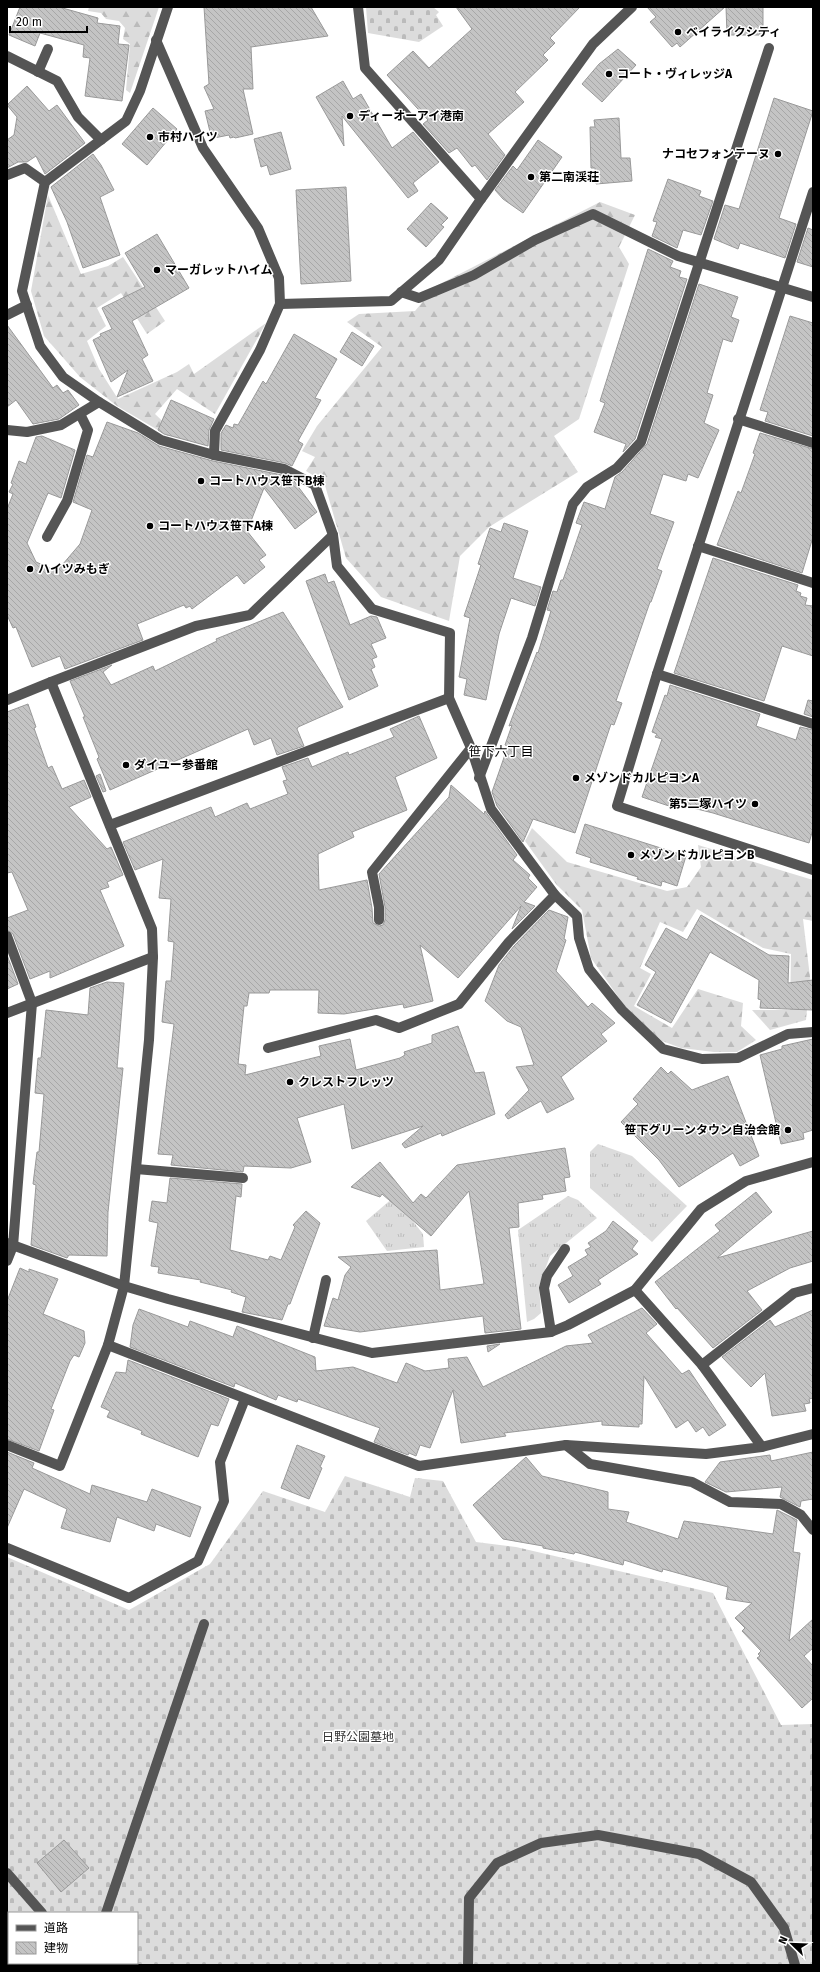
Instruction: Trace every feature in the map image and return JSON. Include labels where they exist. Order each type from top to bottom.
[{"type":"street","points":[[168,7],[140,91],[126,121],[45,182],[22,291],[40,346],[63,378],[161,440],[214,455],[284,469],[316,485],[333,535],[337,566],[372,609],[450,633],[449,698],[470,748],[479,778],[491,809],[555,895],[577,916],[579,938],[589,969],[622,1010],[662,1049],[702,1059],[738,1058],[788,1034],[813,1032]]},
{"type":"street","points":[[358,7],[365,68],[481,199]]},
{"type":"street","points":[[280,304],[391,301],[440,260],[481,199],[593,44],[632,7]]},
{"type":"street","points":[[156,40],[203,148],[258,228],[279,278],[280,304],[260,350],[215,431],[214,455]]},
{"type":"street","points":[[479,778],[532,638],[573,504],[587,487],[617,468],[641,442],[769,48]]},
{"type":"street","points":[[38,72],[48,49]]},
{"type":"street","points":[[7,56],[57,81],[78,116],[101,140]]},
{"type":"street","points":[[7,174],[25,168],[45,182]]},
{"type":"street","points":[[813,192],[738,419],[657,674],[617,806],[813,870]]},
{"type":"street","points":[[402,292],[419,298],[474,275],[535,240],[593,214],[678,256],[813,297]]},
{"type":"street","points":[[7,315],[27,305]]},
{"type":"street","points":[[7,430],[27,432],[61,426],[99,402]]},
{"type":"street","points":[[47,537],[66,501],[88,430],[80,414]]},
{"type":"street","points":[[738,419],[813,443]]},
{"type":"street","points":[[7,700],[196,626],[250,615],[333,535]]},
{"type":"street","points":[[698,546],[813,583]]},
{"type":"street","points":[[657,674],[813,724]]},
{"type":"street","points":[[7,1445],[60,1466],[108,1345],[124,1286],[149,1040],[153,957],[152,929],[51,682]]},
{"type":"street","points":[[110,825],[449,698]]},
{"type":"street","points":[[379,920],[379,907],[372,872],[470,748]]},
{"type":"street","points":[[268,1048],[376,1020],[399,1028],[459,1004],[509,942],[555,895]]},
{"type":"street","points":[[7,936],[32,1003],[10,1244],[7,1261]]},
{"type":"street","points":[[7,1013],[153,957]]},
{"type":"street","points":[[10,1244],[124,1286],[372,1353],[551,1332],[568,1325],[635,1290],[701,1209],[746,1181],[813,1162]]},
{"type":"street","points":[[136,1169],[243,1178]]},
{"type":"street","points":[[551,1332],[544,1288],[547,1276],[565,1249]]},
{"type":"street","points":[[313,1338],[326,1280]]},
{"type":"street","points":[[702,1365],[794,1293],[813,1288]]},
{"type":"street","points":[[635,1290],[702,1365],[762,1447]]},
{"type":"street","points":[[108,1345],[419,1466],[566,1445],[706,1454],[762,1447],[813,1434]]},
{"type":"street","points":[[7,1548],[129,1598],[198,1561],[224,1501],[220,1462],[245,1399]]},
{"type":"street","points":[[566,1445],[590,1464],[692,1482],[730,1502],[781,1504],[801,1515],[813,1530]]},
{"type":"street","points":[[106,1912],[204,1624]]},
{"type":"street","points":[[468,1965],[469,1898],[497,1863],[541,1843],[598,1835],[699,1854],[750,1882],[784,1928],[795,1965]]},
{"type":"street","points":[[7,1873],[41,1912]]},
{"type":"green space","points":[[89,7],[159,7],[130,93],[126,90],[130,44],[123,39],[125,28],[119,21],[106,19],[101,13],[88,11]]},
{"type":"green space","points":[[366,7],[433,7],[439,12],[436,15],[443,26],[419,42],[368,33]]},
{"type":"green space","points":[[48,195],[81,274],[108,266],[123,257],[165,321],[147,334],[121,293],[97,308],[106,326],[87,341],[99,369],[118,399],[177,372],[189,364],[194,374],[266,323],[215,414],[177,389],[155,414],[173,431],[168,436],[117,406],[80,377],[44,336],[31,291]]},
{"type":"green space","points":[[600,202],[635,215],[619,247],[629,264],[579,419],[554,436],[578,472],[489,527],[460,556],[449,621],[381,597],[346,558],[324,482],[306,471],[315,457],[302,451],[317,426],[382,347],[347,322],[359,314],[415,311],[436,286]]},
{"type":"green space","points":[[532,828],[567,862],[667,891],[687,887],[701,867],[698,845],[813,880],[813,921],[803,919],[810,977],[806,1020],[770,1030],[752,1010],[790,1010],[791,954],[763,948],[697,909],[683,932],[660,922],[640,968],[651,974],[634,1006],[672,1028],[698,989],[743,1003],[741,1026],[756,1040],[737,1052],[714,1052],[681,1048],[662,1041],[626,1008],[591,958],[582,910],[556,884],[525,841]]},
{"type":"green space","points":[[598,1144],[632,1156],[687,1206],[652,1242],[590,1188],[590,1152]]},
{"type":"green space","points":[[568,1196],[578,1200],[597,1218],[550,1256],[539,1286],[541,1313],[534,1319],[527,1322],[518,1230]]},
{"type":"green space","points":[[394,1197],[423,1234],[424,1247],[387,1251],[366,1221]]},
{"type":"green space","name":"日野公園墓地","points":[[345,1476],[410,1497],[415,1478],[443,1481],[476,1542],[516,1547],[713,1593],[781,1725],[813,1724],[813,1965],[7,1965],[7,1557],[129,1610],[210,1564],[263,1491],[325,1512]]},
{"type":"building","points":[[20,7],[59,7],[98,18],[97,23],[120,26],[118,44],[129,45],[122,101],[85,96],[90,58],[83,57],[84,45],[40,33],[35,46],[9,35]]},
{"type":"building","points":[[204,7],[311,7],[328,36],[251,47],[253,89],[243,89],[253,134],[235,138],[230,138],[229,135],[214,138],[214,136],[211,136],[205,111],[214,109],[204,87],[209,84]]},
{"type":"building","points":[[456,7],[580,7],[550,38],[555,43],[543,55],[548,60],[515,92],[524,102],[488,134],[505,155],[487,180],[475,165],[472,167],[457,148],[449,153],[423,124],[428,120],[387,75],[413,51],[429,68],[472,29]]},
{"type":"building","name":"ベイライクシティ","points":[[647,7],[725,7],[680,47],[677,43],[672,47],[650,22],[656,17]]},
{"type":"building","points":[[726,7],[763,7],[763,35],[727,35]]},
{"type":"building","name":"コート・ヴィレッジA","points":[[618,49],[636,65],[602,102],[582,84],[599,64]]},
{"type":"building","points":[[343,81],[353,99],[361,94],[392,148],[413,132],[439,162],[413,183],[418,191],[408,198],[342,116],[344,146],[316,97]]},
{"type":"building","points":[[27,86],[49,111],[57,105],[85,143],[45,174],[36,156],[27,162],[18,162],[7,168],[7,140],[14,135],[17,117],[7,105]]},
{"type":"building","points":[[774,98],[813,111],[779,218],[796,224],[785,258],[740,243],[738,249],[714,239],[725,205],[739,209]]},
{"type":"building","name":"市村ハイツ","points":[[153,108],[177,129],[147,165],[122,144]]},
{"type":"building","points":[[619,118],[621,158],[630,158],[632,181],[596,184],[595,168],[591,168],[590,127],[595,127],[594,120]]},
{"type":"building","points":[[281,132],[291,169],[270,175],[267,165],[261,167],[254,139]]},
{"type":"building","name":"第二南渓荘","points":[[538,140],[562,157],[523,213],[503,199],[495,190],[513,166],[517,170]]},
{"type":"building","points":[[93,154],[101,165],[114,190],[100,197],[120,255],[83,268],[67,222],[51,187]]},
{"type":"building","points":[[668,179],[701,191],[699,196],[713,201],[701,235],[683,230],[677,248],[652,236],[657,222],[653,221]]},
{"type":"building","points":[[346,187],[351,281],[301,284],[296,190]]},
{"type":"building","points":[[431,203],[448,218],[441,225],[444,227],[426,247],[407,229]]},
{"type":"building","points":[[808,228],[813,230],[813,267],[797,262]]},
{"type":"building","points":[[157,234],[189,288],[132,321],[148,355],[142,359],[153,381],[117,397],[128,370],[111,382],[93,340],[101,336],[100,334],[112,329],[102,308],[145,287],[125,253]]},
{"type":"building","points":[[648,249],[673,261],[670,267],[681,271],[679,277],[687,279],[635,439],[623,452],[626,444],[594,432],[605,403],[600,401]]},
{"type":"building","points":[[699,284],[738,297],[731,317],[739,320],[732,342],[723,339],[707,393],[713,395],[704,423],[719,430],[698,478],[688,474],[686,481],[663,474],[650,514],[674,522],[657,569],[662,571],[616,701],[622,703],[614,725],[611,724],[575,833],[533,819],[523,842],[497,806],[492,792],[508,746],[505,745],[512,725],[509,726],[537,652],[538,653],[551,611],[547,610],[553,591],[557,592],[561,580],[563,580],[582,525],[576,523],[584,502],[605,509],[615,477],[622,472],[647,444]]},
{"type":"building","points":[[790,316],[813,323],[813,436],[765,421],[768,412],[760,410]]},
{"type":"building","points":[[7,325],[53,388],[57,385],[63,393],[68,390],[79,405],[59,419],[33,424],[16,400],[7,407]]},
{"type":"building","points":[[352,332],[374,346],[362,366],[340,352]]},
{"type":"building","points":[[294,334],[337,359],[315,398],[321,400],[298,441],[303,444],[292,466],[285,463],[221,450],[221,433],[226,425],[233,428],[234,424],[238,425],[263,381],[266,384]]},
{"type":"building","points":[[171,400],[214,419],[209,430],[208,446],[164,434],[158,430]]},
{"type":"building","points":[[107,422],[138,433],[159,446],[213,461],[282,475],[294,481],[317,512],[295,529],[264,488],[247,531],[266,555],[259,560],[265,567],[244,584],[237,575],[192,609],[190,606],[186,608],[184,605],[137,624],[143,640],[65,669],[60,656],[32,667],[16,627],[13,628],[7,615],[7,509],[13,494],[9,492],[13,484],[11,483],[19,461],[26,464],[36,437],[42,436],[75,450],[61,498],[48,493],[27,543],[36,562],[57,571],[80,544],[92,510],[73,502],[87,455],[93,457]]},
{"type":"building","points":[[760,433],[813,449],[813,537],[802,573],[717,545],[738,491],[741,493],[755,454],[753,453]]},
{"type":"building","points":[[504,523],[528,531],[513,578],[541,587],[535,606],[511,598],[499,634],[486,700],[464,695],[467,679],[459,677],[470,618],[464,616],[481,565],[478,564],[490,528],[501,532]]},
{"type":"building","points":[[713,558],[798,585],[796,591],[801,593],[800,596],[807,598],[805,605],[813,606],[813,656],[782,646],[764,701],[674,673]]},
{"type":"building","points":[[325,574],[328,583],[334,581],[350,625],[371,616],[377,617],[386,638],[371,644],[377,657],[372,659],[375,667],[371,669],[378,686],[349,700],[306,581]]},
{"type":"building","points":[[283,612],[343,707],[298,727],[297,729],[304,746],[277,755],[271,738],[254,745],[248,729],[110,790],[97,759],[99,757],[83,717],[85,717],[70,681],[112,665],[103,672],[111,685],[153,666],[155,671],[217,641],[216,639]]},
{"type":"building","points":[[670,685],[760,714],[756,726],[796,740],[800,727],[813,730],[813,829],[809,843],[713,813],[677,804],[675,808],[642,797],[662,739],[655,737],[657,734],[652,732]]},
{"type":"building","points":[[808,700],[813,701],[813,717],[804,714]]},
{"type":"building","points":[[28,704],[36,727],[34,728],[48,768],[52,766],[62,789],[84,780],[91,797],[69,807],[107,849],[111,847],[123,875],[107,882],[109,887],[100,890],[124,946],[50,978],[50,971],[30,979],[13,934],[7,930],[7,918],[28,910],[12,872],[7,873],[7,712]]},
{"type":"building","points":[[419,716],[437,758],[395,777],[407,810],[352,832],[354,837],[318,854],[319,890],[367,880],[373,923],[379,926],[383,925],[385,920],[385,907],[379,874],[449,797],[451,785],[484,814],[485,811],[517,855],[513,860],[530,875],[528,878],[537,887],[524,902],[535,906],[512,929],[521,906],[458,978],[420,945],[433,1001],[404,1008],[403,1004],[344,1014],[318,1013],[319,990],[270,990],[269,993],[249,993],[247,1006],[244,1006],[238,1064],[246,1065],[245,1075],[321,1056],[319,1046],[350,1039],[356,1070],[400,1058],[405,1055],[404,1052],[432,1043],[432,1035],[458,1026],[475,1073],[484,1072],[495,1114],[442,1136],[441,1133],[405,1148],[402,1144],[423,1126],[352,1149],[344,1104],[297,1118],[311,1162],[291,1168],[244,1166],[243,1172],[171,1165],[173,1155],[158,1154],[174,1024],[162,1022],[166,981],[171,981],[174,942],[168,941],[171,899],[159,898],[163,859],[135,870],[123,842],[211,807],[215,817],[247,803],[250,809],[288,794],[283,781],[287,780],[282,767],[308,758],[312,767],[348,752],[349,755],[394,737],[390,729]]},
{"type":"building","points":[[100,774],[106,791],[103,792],[96,776]]},
{"type":"building","name":"メゾンドカルピヨンB","points":[[585,824],[686,856],[677,886],[662,881],[661,886],[637,879],[638,877],[590,862],[591,858],[576,853]]},
{"type":"building","points":[[549,910],[568,917],[564,939],[566,940],[556,971],[588,1007],[592,1003],[615,1023],[601,1034],[607,1041],[561,1077],[574,1099],[547,1113],[541,1101],[508,1119],[505,1115],[529,1090],[516,1067],[534,1065],[521,1027],[507,1021],[485,1001],[499,965],[514,946]]},
{"type":"building","points":[[701,915],[769,955],[789,956],[788,983],[813,980],[813,1010],[760,1008],[761,1000],[758,999],[759,980],[710,952],[671,1023],[637,1005],[656,972],[645,965],[666,928],[687,940]]},
{"type":"building","points":[[7,955],[18,984],[7,989]]},
{"type":"building","points":[[107,982],[124,983],[117,1068],[123,1068],[108,1212],[107,1256],[69,1255],[67,1258],[31,1245],[36,1185],[33,1184],[37,1152],[39,1152],[44,1094],[35,1093],[38,1058],[41,1058],[46,1010],[88,1015],[90,988]]},
{"type":"building","points":[[813,1039],[813,1130],[803,1133],[804,1139],[781,1144],[760,1055],[782,1049],[782,1046]]},
{"type":"building","points":[[661,1067],[668,1074],[671,1071],[692,1090],[728,1076],[759,1156],[740,1166],[733,1153],[679,1187],[659,1160],[621,1122],[638,1104],[633,1099]]},
{"type":"building","points":[[565,1148],[570,1177],[564,1178],[566,1191],[542,1195],[543,1199],[518,1203],[519,1227],[509,1228],[521,1329],[485,1333],[483,1316],[360,1332],[324,1326],[333,1298],[338,1300],[345,1275],[351,1267],[338,1257],[437,1250],[440,1290],[484,1284],[469,1191],[431,1236],[382,1194],[380,1197],[351,1187],[380,1162],[413,1203],[421,1194],[426,1198],[457,1165]]},
{"type":"building","points":[[170,1178],[242,1184],[241,1197],[236,1196],[230,1250],[268,1260],[270,1256],[281,1260],[295,1227],[293,1225],[306,1211],[320,1223],[290,1304],[288,1304],[282,1320],[242,1312],[246,1297],[231,1292],[232,1290],[200,1282],[201,1280],[158,1273],[159,1267],[151,1266],[158,1223],[149,1221],[152,1201],[167,1203]]},
{"type":"building","points":[[756,1192],[772,1212],[717,1258],[813,1231],[813,1261],[790,1268],[747,1291],[762,1310],[713,1348],[677,1308],[676,1309],[655,1282],[720,1231],[715,1225]]},
{"type":"building","points":[[613,1221],[638,1241],[632,1249],[638,1254],[598,1280],[601,1284],[569,1303],[558,1285],[573,1276],[568,1267],[588,1255],[585,1250],[591,1247],[588,1243],[606,1231]]},
{"type":"building","points":[[20,1268],[29,1272],[29,1269],[58,1279],[43,1314],[84,1331],[85,1343],[79,1357],[74,1355],[70,1361],[51,1409],[54,1410],[39,1451],[7,1439],[7,1301]]},
{"type":"building","points":[[642,1308],[657,1324],[646,1333],[682,1374],[689,1370],[726,1425],[709,1436],[703,1427],[696,1432],[688,1420],[676,1428],[644,1376],[642,1424],[639,1424],[639,1427],[602,1425],[602,1421],[504,1433],[506,1436],[461,1443],[453,1390],[430,1448],[420,1445],[416,1456],[409,1453],[408,1455],[374,1442],[380,1428],[298,1399],[297,1402],[278,1395],[276,1400],[235,1383],[234,1387],[130,1347],[133,1325],[139,1309],[188,1327],[190,1321],[233,1337],[237,1326],[315,1357],[316,1371],[353,1367],[397,1383],[406,1363],[425,1371],[449,1368],[448,1359],[467,1357],[483,1387],[566,1346],[593,1343],[588,1335]]},
{"type":"building","points":[[813,1310],[813,1398],[809,1399],[810,1403],[804,1404],[806,1411],[772,1416],[765,1373],[751,1387],[722,1357],[770,1320],[775,1327]]},
{"type":"building","points":[[500,1344],[488,1352],[487,1346]]},
{"type":"building","points":[[128,1360],[229,1399],[218,1426],[211,1424],[198,1457],[141,1434],[142,1431],[107,1417],[110,1411],[101,1407],[116,1372],[126,1373]]},
{"type":"building","points":[[297,1445],[325,1456],[320,1467],[322,1468],[309,1499],[281,1488]]},
{"type":"building","points":[[7,1452],[34,1463],[32,1468],[90,1494],[92,1485],[147,1502],[152,1489],[201,1507],[190,1537],[156,1524],[154,1531],[117,1517],[110,1542],[61,1528],[67,1509],[24,1489],[7,1528]]},
{"type":"building","points":[[813,1452],[813,1499],[801,1501],[800,1507],[780,1497],[782,1487],[726,1492],[705,1482],[720,1462],[770,1455],[771,1461]]},
{"type":"building","points":[[526,1457],[542,1476],[608,1492],[608,1509],[629,1512],[626,1522],[678,1539],[684,1521],[773,1534],[777,1510],[797,1520],[793,1552],[800,1553],[789,1641],[813,1619],[813,1648],[804,1656],[813,1666],[813,1698],[802,1708],[757,1658],[760,1656],[758,1654],[761,1651],[742,1631],[745,1628],[735,1618],[752,1603],[726,1599],[728,1587],[663,1569],[662,1572],[624,1560],[623,1565],[575,1552],[574,1554],[543,1548],[543,1546],[503,1539],[473,1505]]},
{"type":"building","points":[[64,1840],[89,1868],[61,1892],[37,1863]]},
{"type":"place","name":"ベイライクシティ","points":[[678,32]]},
{"type":"place","name":"コート・ヴィレッジA","points":[[609,74]]},
{"type":"place","name":"ディーオーアイ港南","points":[[350,116]]},
{"type":"place","name":"市村ハイツ","points":[[150,137]]},
{"type":"place","name":"ナコセフォンテーヌ","points":[[778,154]]},
{"type":"place","name":"第二南渓荘","points":[[531,177]]},
{"type":"place","name":"マーガレットハイム","points":[[157,270]]},
{"type":"place","name":"コートハウス笹下B棟","points":[[201,481]]},
{"type":"place","name":"コートハウス笹下A棟","points":[[150,526]]},
{"type":"place","name":"ハイツみもぎ","points":[[30,569]]},
{"type":"place","name":"ダイユー参番館","points":[[126,765]]},
{"type":"place","name":"メゾンドカルピヨンA","points":[[576,778]]},
{"type":"place","name":"第5二塚ハイツ","points":[[755,804]]},
{"type":"place","name":"メゾンドカルピヨンB","points":[[631,855]]},
{"type":"place","name":"クレストフレッツ","points":[[290,1082]]},
{"type":"place","name":"笹下グリーンタウン自治会館","points":[[788,1130]]},
{"type":"district","name":"笹下六丁目","points":[[501,751]]}]
